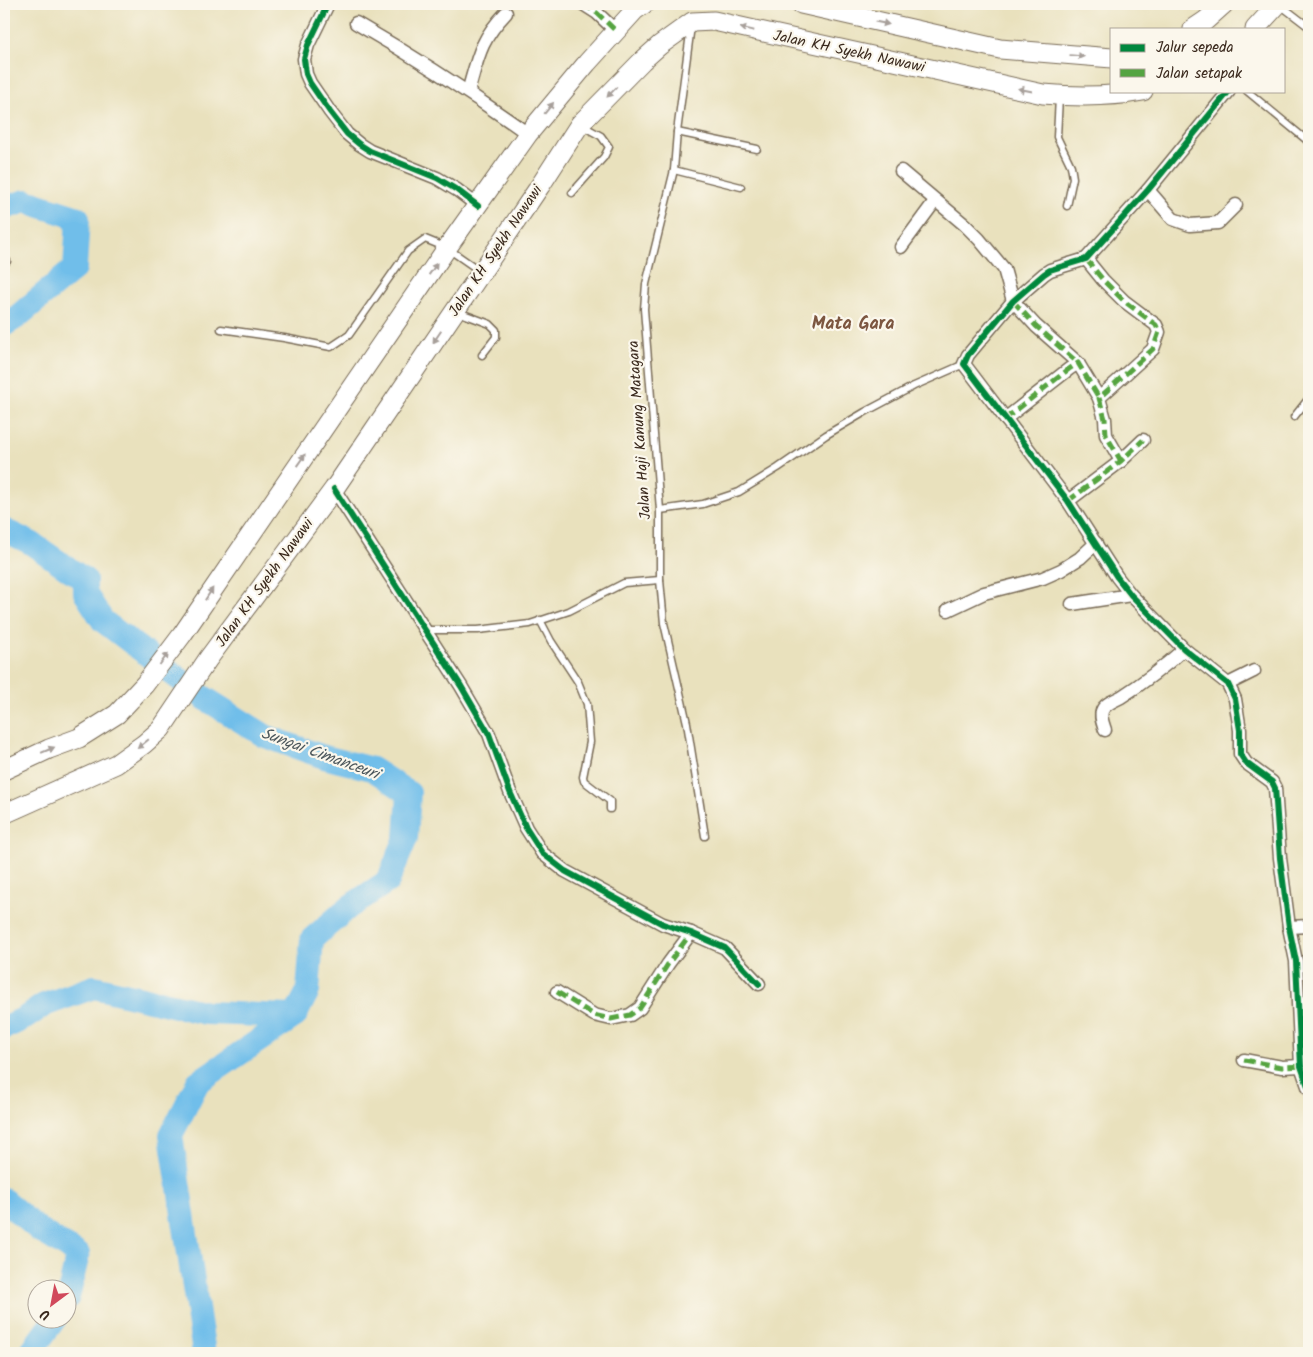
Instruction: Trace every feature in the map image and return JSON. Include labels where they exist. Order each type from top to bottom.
[{"type":"main road","points":[[4,770],[49,749],[79,738],[117,714],[145,684],[182,635],[447,248],[528,134],[587,63],[635,10],[644,4]]},
{"type":"main road","points":[[801,4],[1000,49],[1110,58]]},
{"type":"main road","points":[[1194,28],[1224,4]]},
{"type":"main road","points":[[1256,28],[1278,4]]},
{"type":"main road","name":"Jalan KH Syekh Nawawi","points":[[4,814],[116,764],[161,729],[208,659],[334,489],[580,124],[660,44],[692,22],[714,21],[1024,90],[1059,96],[1138,92]]},
{"type":"street","points":[[328,4],[308,45],[304,59],[306,74],[310,83],[330,112],[347,134],[358,144],[370,151],[437,178],[478,206]]},
{"type":"street","points":[[583,4],[597,13],[616,32]]},
{"type":"street","points":[[468,92],[480,47],[506,12]]},
{"type":"street","points":[[356,23],[468,92],[528,134]]},
{"type":"street","points":[[1227,92],[1148,190],[1086,259],[1050,270],[1013,300],[968,356],[964,364],[1005,419],[1037,457],[1131,595],[1184,649],[1228,684],[1235,699],[1240,730],[1240,754],[1246,763],[1272,782],[1275,788],[1280,858],[1289,928],[1296,961],[1301,1066],[1309,1089]]},
{"type":"street","points":[[901,171],[965,225],[998,260],[1004,269],[1013,300],[1036,326],[1078,364],[1099,398],[1106,419],[1106,435],[1121,461]]},
{"type":"street","points":[[1148,190],[1173,218],[1190,225],[1218,223],[1236,205]]},
{"type":"street","points":[[901,247],[935,201]]},
{"type":"street","points":[[1086,259],[1102,280],[1124,301],[1156,325],[1159,332],[1153,349],[1099,398]]},
{"type":"street","points":[[1005,419],[1078,364]]},
{"type":"street","points":[[1068,500],[1121,461],[1144,440]]},
{"type":"street","points":[[334,489],[489,734],[510,792],[526,828],[542,853],[565,871],[585,883],[663,924],[691,933],[725,948],[759,984]]},
{"type":"street","points":[[948,610],[984,593],[1043,578],[1061,570],[1080,558],[1096,543]]},
{"type":"street","points":[[1072,604],[1131,595]]},
{"type":"street","points":[[1105,730],[1102,722],[1102,711],[1106,704],[1153,675],[1184,649]]},
{"type":"street","points":[[1228,684],[1254,671]]},
{"type":"street","points":[[1289,928],[1309,926]]},
{"type":"street","points":[[558,992],[594,1015],[611,1020],[630,1014],[640,1008],[668,964],[691,933]]},
{"type":"street","points":[[1244,1060],[1282,1067],[1301,1066]]},
{"type":"lane","points":[[1278,4],[1309,27]]},
{"type":"lane","name":"Jalan Haji Kanung Matagara","points":[[692,22],[677,132],[674,170],[646,284],[644,309],[660,510],[660,580],[664,623],[687,723],[705,836]]},
{"type":"lane","points":[[1248,92],[1309,142]]},
{"type":"lane","points":[[1059,96],[1057,138],[1071,166],[1073,178],[1067,206]]},
{"type":"lane","points":[[572,193],[604,157],[609,147],[601,136],[580,124]]},
{"type":"lane","points":[[677,132],[757,149]]},
{"type":"lane","points":[[674,170],[741,187]]},
{"type":"lane","points":[[221,329],[284,338],[330,348],[349,335],[408,251],[425,239],[447,248],[481,272]]},
{"type":"lane","points":[[455,310],[490,324],[496,330],[496,337],[482,355]]},
{"type":"lane","points":[[660,510],[703,504],[739,492],[865,412],[914,386],[964,364]]},
{"type":"lane","points":[[1294,417],[1309,398]]},
{"type":"lane","points":[[424,630],[478,630],[530,624],[569,611],[624,583],[660,580]]},
{"type":"lane","points":[[540,620],[578,682],[587,704],[590,742],[583,777],[584,781],[610,801],[610,808]]},
{"type":"waterway","name":"Sungai Cimanceuri","points":[[4,208],[26,201],[78,218],[75,268],[17,317],[4,325]]},
{"type":"waterway","name":"Sungai Cimanceuri","points":[[4,530],[31,543],[85,580],[85,593],[103,621],[203,697],[265,736],[324,757],[372,769],[409,793],[406,838],[388,881],[349,907],[312,939],[308,991],[295,1016],[206,1013],[94,987],[44,1005],[25,1018],[4,1028]]},
{"type":"waterway","points":[[204,1353],[171,1135],[198,1082],[295,1016]]},
{"type":"waterway","name":"Sungai Cimanceuri","points":[[4,1200],[39,1230],[78,1254],[72,1280]]},
{"type":"waterway","name":"Sungai Cimanceuri","points":[[30,1353],[47,1330]]},
{"type":"marked path","points":[[583,4],[597,13],[616,31]]},
{"type":"marked path","points":[[1086,259],[1103,280],[1124,301],[1156,325],[1159,332],[1153,349],[1099,398],[1105,419],[1106,435],[1121,461]]},
{"type":"marked path","points":[[1013,301],[1036,326],[1078,363]]},
{"type":"marked path","points":[[1005,419],[1078,363],[1099,398]]},
{"type":"marked path","points":[[1068,501],[1121,461],[1143,440]]},
{"type":"marked path","points":[[557,992],[594,1015],[611,1019],[630,1015],[640,1008],[668,964],[691,933]]},
{"type":"marked path","points":[[1244,1060],[1282,1067],[1301,1066]]},
{"type":"cycle path","points":[[328,4],[308,45],[304,59],[306,74],[310,83],[330,112],[347,134],[370,151],[437,178],[478,206]]},
{"type":"cycle path","points":[[1228,92],[1148,190],[1086,259],[1050,270],[1044,274],[1013,301],[968,355],[964,364],[1068,501],[1117,577],[1131,595],[1184,649],[1228,684],[1235,699],[1240,730],[1240,754],[1246,763],[1272,782],[1275,788],[1280,858],[1289,927],[1296,961],[1301,1066],[1309,1089]]},
{"type":"cycle path","points":[[334,489],[461,686],[489,734],[510,792],[526,828],[542,853],[565,871],[663,924],[691,933],[725,948],[759,984]]},
{"type":"district","name":"Mata Gara","points":[[853,324]]}]
